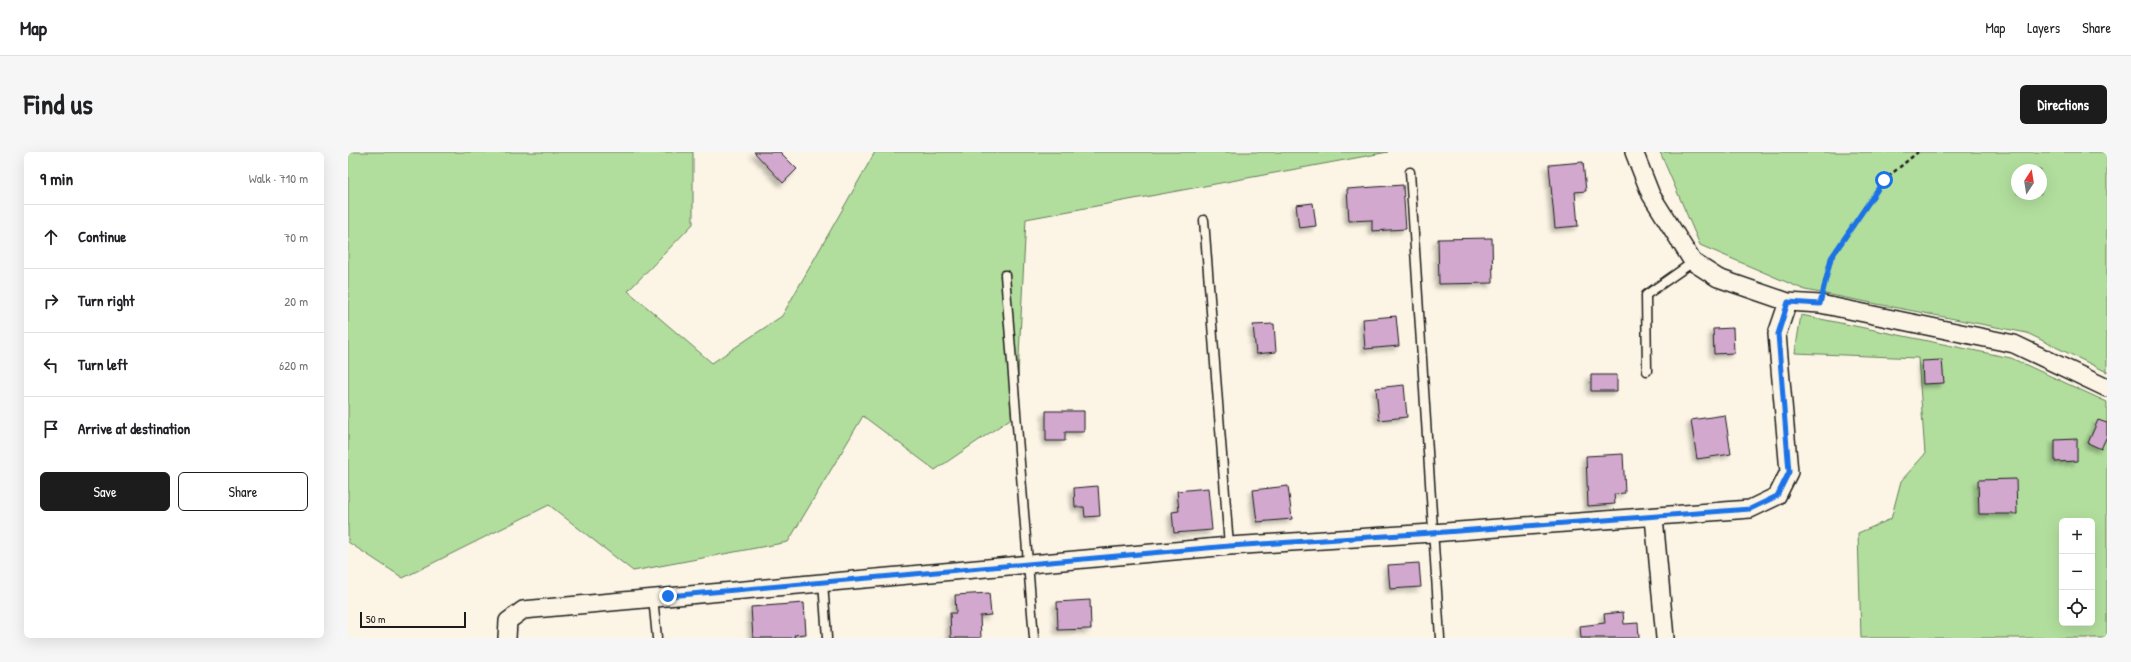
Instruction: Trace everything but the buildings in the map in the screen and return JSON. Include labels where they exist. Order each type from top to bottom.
[{"type":"street","points":[[1634,152],[1651,195],[1693,262],[1718,278],[1788,302],[1820,304],[2014,344],[2107,388]]},
{"type":"street","points":[[507,638],[508,621],[523,610],[653,596],[1028,565],[1229,546],[1432,533],[1750,509],[1777,496],[1789,472],[1778,334],[1788,302]]},
{"type":"street","points":[[1654,517],[1665,638]]},
{"type":"lane","points":[[1410,172],[1432,533],[1440,638]]},
{"type":"lane","points":[[1204,220],[1229,546]]},
{"type":"lane","points":[[1647,371],[1646,295],[1693,262]]},
{"type":"lane","points":[[1005,275],[1034,638]]},
{"type":"lane","points":[[823,582],[827,638]]},
{"type":"lane","points":[[653,596],[657,638]]},
{"type":"path","points":[[1820,304],[1831,258],[1884,180],[1918,152]]},
{"type":"green space","points":[[348,152],[693,152],[693,224],[628,291],[712,363],[782,316],[875,152],[1388,152],[1026,219],[1016,415],[935,470],[863,416],[788,542],[633,571],[549,505],[403,578],[348,542]]},
{"type":"green space","points":[[1660,152],[2107,152],[2107,372],[2027,333],[1805,290],[1700,245]]},
{"type":"green space","points":[[1801,315],[2011,358],[2107,402],[2107,638],[1861,638],[1858,533],[1891,519],[1901,481],[1925,454],[1918,358],[1795,353]]},
{"type":"route","points":[[668,596],[1229,546],[1432,533],[1750,509],[1777,496],[1789,472],[1778,334],[1788,302],[1820,304],[1831,258],[1884,180]]}]
